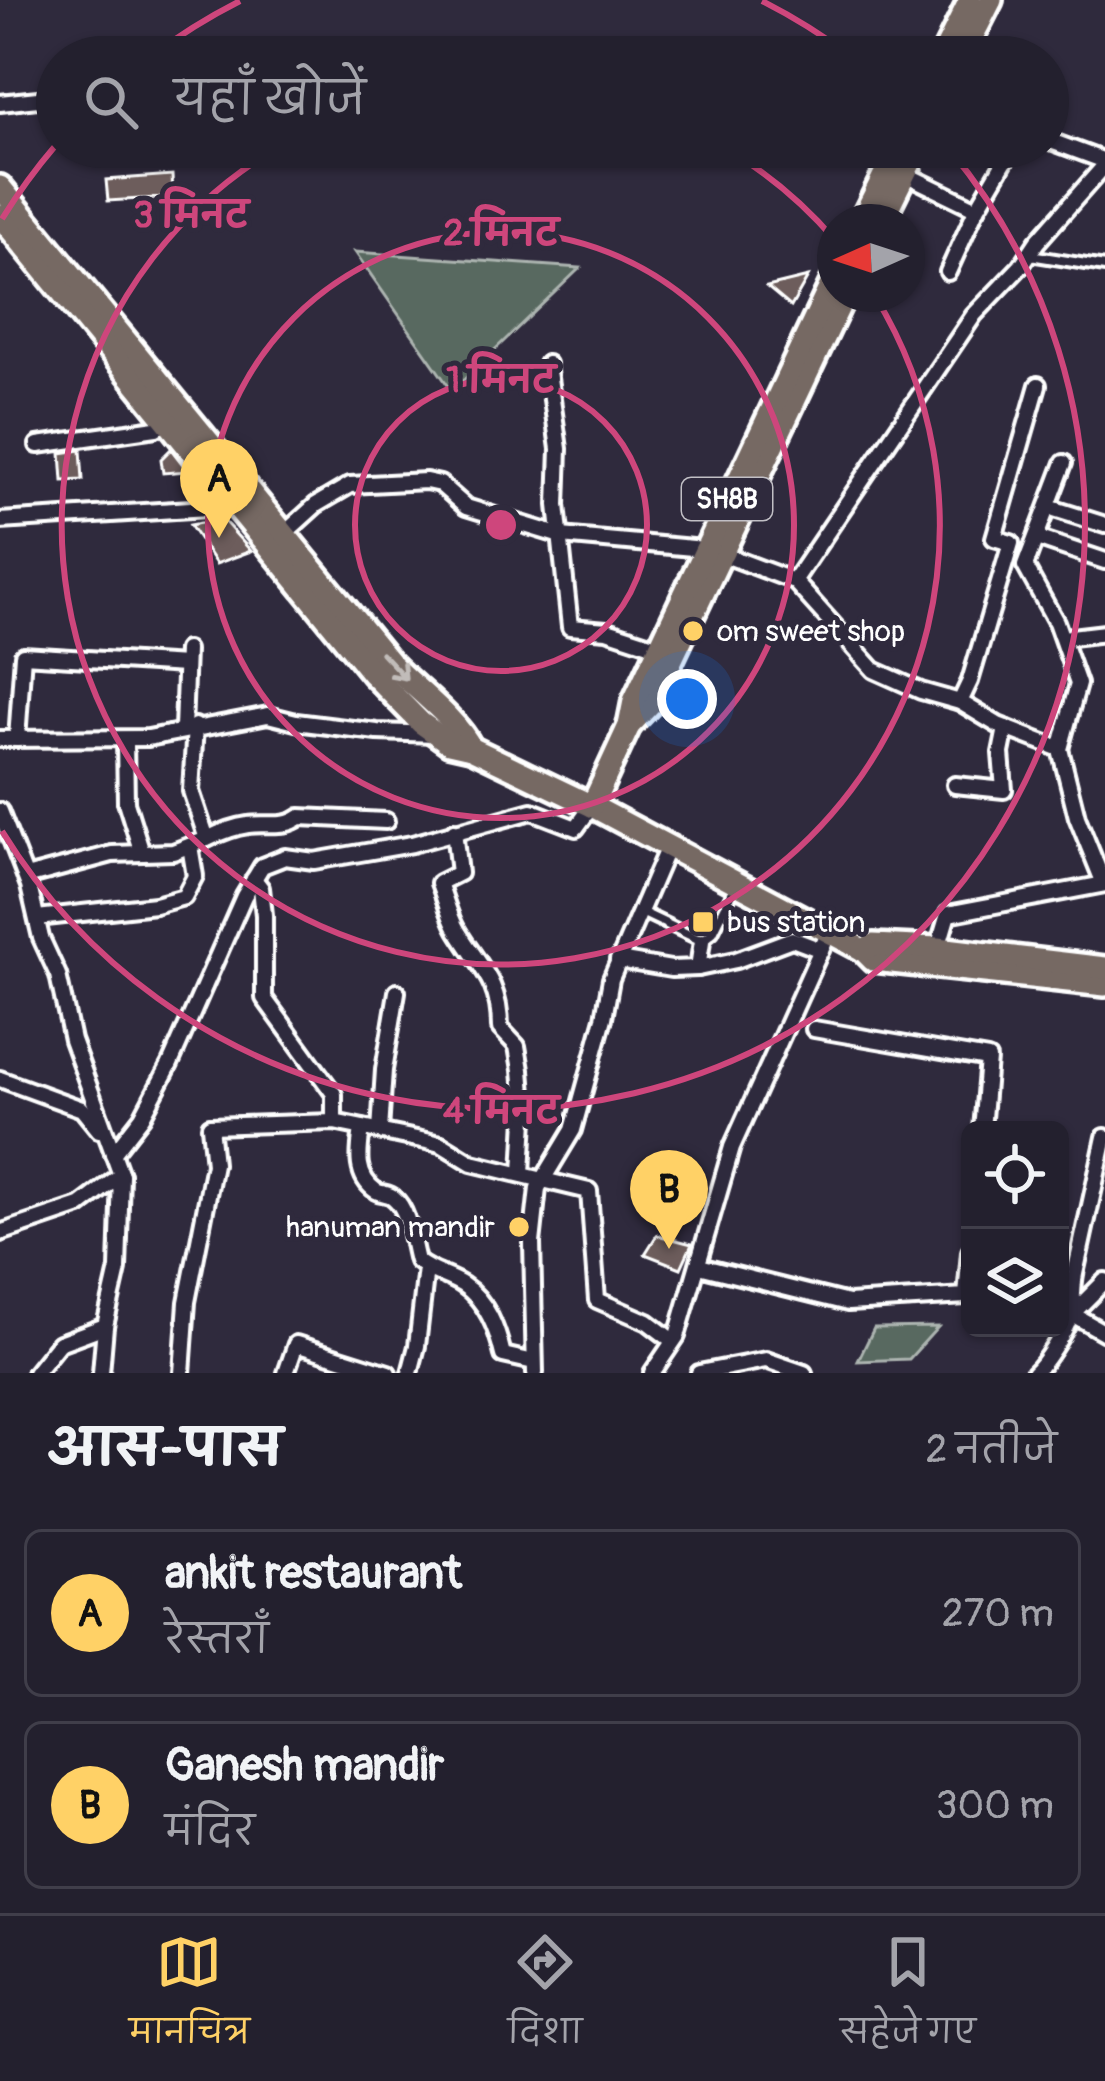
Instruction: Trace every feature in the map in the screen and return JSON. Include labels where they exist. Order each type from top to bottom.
[{"type":"main road","points":[[952,36],[970,0]]},
{"type":"main road","points":[[973,36],[991,0]]},
{"type":"main road","points":[[870,204],[888,168]]},
{"type":"main road","points":[[890,204],[907,168]]},
{"type":"main road","points":[[0,187],[313,586],[373,674],[449,743],[472,748],[592,806],[825,942],[863,950],[874,960],[1105,985]]},
{"type":"main road","points":[[0,217],[167,421],[284,534],[313,586],[435,709],[460,727],[472,748]]},
{"type":"main road","name":"SH8B","points":[[629,726],[652,703],[819,312]]},
{"type":"main road","name":"SH8B","points":[[592,806],[659,646],[713,552],[836,312]]},
{"type":"main road","points":[[863,950],[873,945],[938,948],[1105,968]]},
{"type":"street","points":[[0,103],[36,100]]},
{"type":"street","points":[[794,581],[974,315],[1105,163],[1069,148]]},
{"type":"street","points":[[948,272],[1000,168]]},
{"type":"street","points":[[904,174],[977,209]]},
{"type":"street","points":[[547,364],[559,448],[557,505],[570,626],[607,630],[659,646]]},
{"type":"street","points":[[960,702],[1011,543],[994,538],[1037,385]]},
{"type":"street","points":[[38,446],[157,428],[167,421]]},
{"type":"street","points":[[938,948],[948,914],[1104,884],[1077,817],[1060,749],[1078,684],[1063,638],[1024,566],[1064,463]]},
{"type":"street","points":[[284,534],[316,505],[350,485],[426,481],[440,484],[466,507],[561,536],[713,552],[794,581],[874,670],[960,702],[1006,728],[1060,749]]},
{"type":"street","points":[[0,521],[207,508],[241,496]]},
{"type":"street","points":[[1048,507],[1105,525]]},
{"type":"street","points":[[1036,538],[1105,561]]},
{"type":"street","points":[[1063,638],[1105,633]]},
{"type":"street","points":[[17,739],[23,655],[186,657],[191,791],[207,839]]},
{"type":"street","points":[[0,739],[125,740],[268,715],[408,736],[437,734]]},
{"type":"street","points":[[956,785],[1004,790],[1001,754],[1006,728]]},
{"type":"street","points":[[125,740],[125,802],[142,853]]},
{"type":"street","points":[[111,1148],[142,1117],[262,866],[285,857],[314,861],[366,854],[532,811],[577,828],[592,806]]},
{"type":"street","points":[[0,811],[58,976],[72,1040],[121,1175],[118,1269],[105,1326],[101,1373]]},
{"type":"street","points":[[26,877],[112,854],[173,852],[228,829],[254,824],[290,824],[300,818],[386,821]]},
{"type":"street","points":[[454,831],[459,873],[439,883],[456,929],[487,969],[504,1036],[517,1046],[525,1096],[522,1173]]},
{"type":"street","points":[[37,918],[184,897],[195,876],[190,846]]},
{"type":"street","points":[[362,1129],[359,1167],[363,1177],[376,1191],[394,1197],[405,1216],[417,1261],[464,1286],[489,1315],[503,1355],[535,1368],[532,1243],[538,1188],[573,1130],[618,960],[667,849]]},
{"type":"street","points":[[254,879],[261,888],[264,915],[264,998],[334,1094],[334,1122]]},
{"type":"street","points":[[618,960],[671,969],[698,968],[792,939],[825,942],[732,1147],[673,1341],[654,1370],[673,1373]]},
{"type":"street","points":[[698,968],[701,941]]},
{"type":"street","points":[[380,1131],[384,1070],[398,992]]},
{"type":"street","points":[[814,1029],[988,1059],[983,1121]]},
{"type":"street","points":[[0,1079],[82,1109],[111,1148]]},
{"type":"street","points":[[182,1373],[188,1302],[214,1164],[211,1126],[334,1122],[441,1144],[472,1163],[590,1191],[597,1300],[648,1322],[673,1341]]},
{"type":"street","points":[[1072,1314],[1075,1276],[1105,1137]]},
{"type":"street","points":[[0,1233],[80,1206],[121,1175]]},
{"type":"street","points":[[699,1266],[848,1303],[961,1296]]},
{"type":"street","points":[[410,1373],[426,1268]]},
{"type":"street","points":[[1034,1373],[1072,1314],[1105,1281]]},
{"type":"street","points":[[1072,1314],[1105,1333]]},
{"type":"street","points":[[35,1373],[58,1343],[105,1326]]},
{"type":"street","points":[[286,1373],[296,1344],[388,1373]]},
{"type":"street","points":[[699,1373],[766,1360],[804,1373]]},
{"type":"lane","points":[[1029,255],[1105,267]]},
{"type":"lane","points":[[638,910],[701,941],[712,932],[736,886]]},
{"type":"green space","points":[[355,252],[580,268],[452,391]]},
{"type":"green space","points":[[938,1327],[909,1359],[858,1361],[874,1328]]},
{"type":"building","points":[[172,175],[173,197],[108,201],[106,180]]},
{"type":"building","points":[[808,277],[791,307],[767,287]]},
{"type":"building","points":[[171,449],[188,471],[163,473],[161,459]]},
{"type":"building","points":[[81,450],[83,480],[63,481],[61,453]]},
{"type":"building","points":[[222,519],[251,551],[216,564],[190,525]]},
{"type":"building","points":[[657,1235],[692,1244],[681,1268],[645,1254]]},
{"type":"place","name":"ankit restaurant","points":[[219,538]]},
{"type":"place","name":"om sweet shop","points":[[693,631]]},
{"type":"place","name":"bus station","points":[[703,922]]},
{"type":"place","name":"hanuman mandir","points":[[519,1227]]},
{"type":"place","name":"Ganesh mandir","points":[[669,1249]]}]
